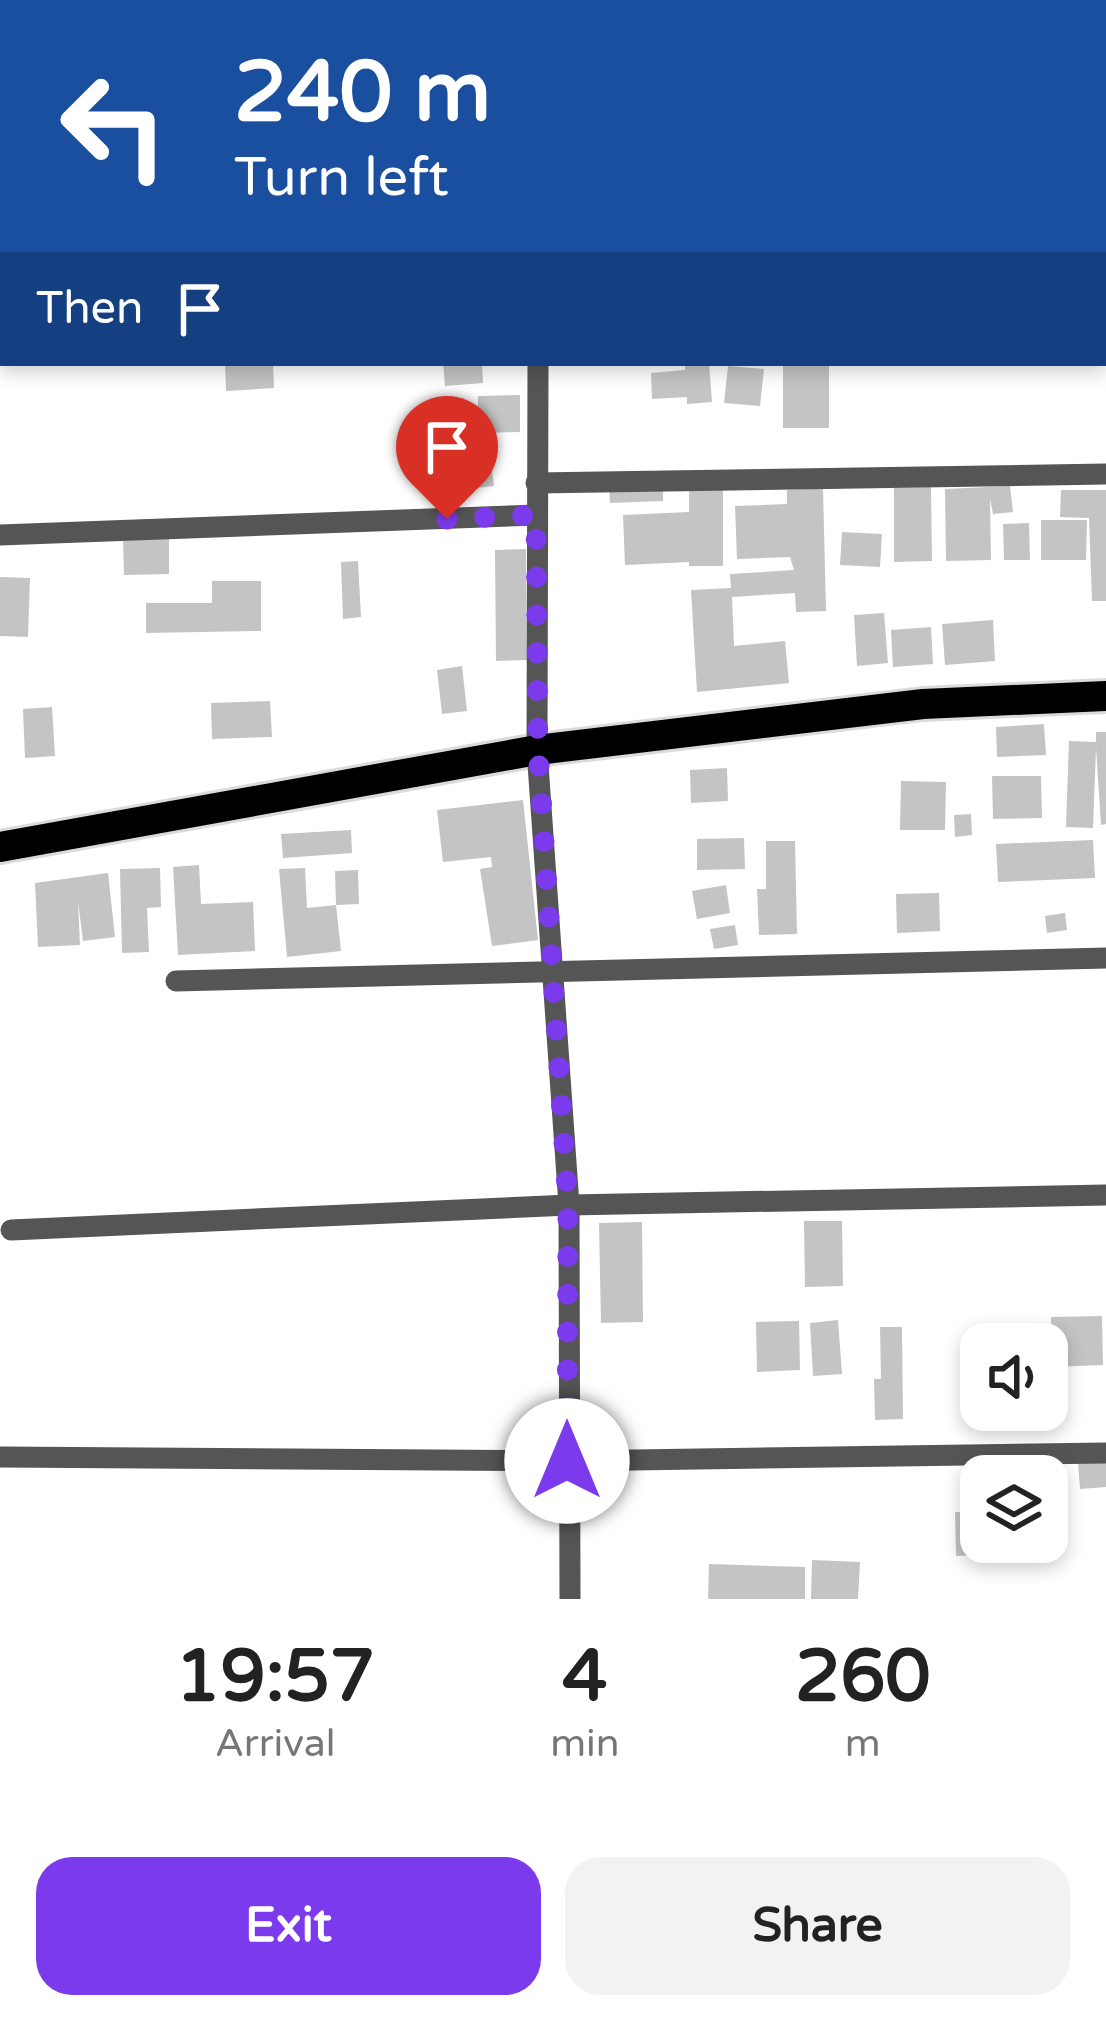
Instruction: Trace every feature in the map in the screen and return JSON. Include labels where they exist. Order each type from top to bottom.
[{"type":"main road","points":[[0,848],[538,750],[923,704],[1106,696]]},
{"type":"street","points":[[538,366],[538,750],[568,1205],[570,1599]]},
{"type":"street","points":[[536,482],[1106,474]]},
{"type":"street","points":[[0,535],[536,515]]},
{"type":"street","points":[[176,982],[1106,958]]},
{"type":"street","points":[[10,1231],[568,1205],[1106,1195]]},
{"type":"street","points":[[0,1457],[567,1461],[1106,1453]]},
{"type":"building","points":[[225,366],[273,366],[274,388],[226,391]]},
{"type":"building","points":[[443,366],[482,366],[483,383],[445,386]]},
{"type":"building","points":[[685,366],[709,366],[712,402],[687,404],[687,397],[652,399],[651,373],[685,370]]},
{"type":"building","points":[[728,366],[764,369],[760,406],[724,403]]},
{"type":"building","points":[[783,366],[829,366],[829,428],[783,428]]},
{"type":"building","points":[[520,395],[520,432],[478,433],[478,396]]},
{"type":"building","points":[[489,446],[494,486],[450,491],[446,452]]},
{"type":"building","points":[[663,484],[663,501],[610,503],[609,486]]},
{"type":"building","points":[[689,486],[723,486],[723,566],[689,566],[689,562],[625,565],[623,515],[689,512]]},
{"type":"building","points":[[1010,486],[1013,512],[993,514],[990,499],[991,560],[946,561],[945,489]]},
{"type":"building","points":[[931,487],[932,561],[894,562],[894,488]]},
{"type":"building","points":[[823,488],[826,611],[796,612],[795,593],[732,597],[734,646],[785,641],[789,683],[697,692],[691,590],[731,588],[730,574],[794,570],[790,557],[737,559],[735,506],[787,504],[787,490]]},
{"type":"building","points":[[1061,490],[1106,490],[1106,601],[1092,601],[1089,518],[1060,517]]},
{"type":"building","points":[[1041,520],[1087,520],[1086,560],[1041,560]]},
{"type":"building","points":[[1029,523],[1030,560],[1004,560],[1003,524]]},
{"type":"building","points":[[842,532],[882,534],[880,567],[840,565]]},
{"type":"building","points":[[169,538],[169,574],[124,575],[123,539]]},
{"type":"building","points":[[526,549],[527,660],[496,661],[495,550]]},
{"type":"building","points":[[358,561],[361,617],[343,619],[341,562]]},
{"type":"building","points":[[0,577],[30,578],[28,637],[0,636]]},
{"type":"building","points":[[212,581],[261,581],[261,631],[146,633],[146,603],[212,603]]},
{"type":"building","points":[[884,613],[888,663],[857,666],[854,615]]},
{"type":"building","points":[[993,620],[995,661],[945,665],[942,624]]},
{"type":"building","points":[[931,627],[933,664],[893,667],[891,630]]},
{"type":"building","points":[[462,666],[467,711],[442,714],[437,670]]},
{"type":"building","points":[[270,701],[272,737],[212,739],[211,703]]},
{"type":"building","points":[[52,707],[55,756],[25,758],[23,709]]},
{"type":"building","points":[[1044,724],[1046,755],[997,757],[996,727]]},
{"type":"building","points":[[1096,732],[1106,732],[1106,824],[1101,825],[1096,748],[1093,828],[1066,827],[1069,741],[1096,742]]},
{"type":"building","points":[[727,768],[728,801],[691,803],[690,770]]},
{"type":"building","points":[[992,776],[1041,776],[1042,818],[993,819]]},
{"type":"building","points":[[901,781],[946,782],[945,830],[900,830]]},
{"type":"building","points":[[523,800],[538,940],[492,946],[480,869],[492,867],[491,857],[443,862],[437,810]]},
{"type":"building","points":[[971,814],[972,835],[955,837],[954,815]]},
{"type":"building","points":[[351,830],[352,853],[283,858],[281,834]]},
{"type":"building","points":[[744,838],[745,869],[697,870],[697,839]]},
{"type":"building","points":[[1093,840],[1095,878],[998,882],[996,844]]},
{"type":"building","points":[[766,841],[795,841],[797,934],[759,935],[757,889],[766,889]]},
{"type":"building","points":[[199,865],[201,904],[253,902],[255,951],[178,955],[173,867]]},
{"type":"building","points":[[160,868],[161,907],[147,908],[149,952],[122,953],[120,869]]},
{"type":"building","points":[[305,868],[307,908],[336,905],[341,951],[287,957],[279,869]]},
{"type":"building","points":[[358,870],[359,904],[336,905],[335,871]]},
{"type":"building","points":[[108,873],[115,937],[83,941],[78,901],[80,945],[38,947],[35,883]]},
{"type":"building","points":[[726,885],[730,913],[697,919],[692,891]]},
{"type":"building","points":[[939,893],[940,931],[897,933],[896,894]]},
{"type":"building","points":[[1065,913],[1067,930],[1047,933],[1045,916]]},
{"type":"building","points":[[735,925],[738,945],[714,949],[710,929]]},
{"type":"building","points":[[804,1221],[842,1221],[843,1286],[805,1287]]},
{"type":"building","points":[[642,1222],[643,1322],[601,1323],[599,1223]]},
{"type":"building","points":[[1102,1316],[1103,1365],[1068,1366],[1068,1323],[1051,1323],[1051,1317]]},
{"type":"building","points":[[838,1320],[842,1374],[813,1376],[810,1323]]},
{"type":"building","points":[[799,1321],[800,1370],[757,1372],[756,1322]]},
{"type":"building","points":[[880,1327],[902,1327],[903,1419],[875,1420],[874,1379],[881,1379]]},
{"type":"building","points":[[1106,1458],[1106,1487],[1080,1489],[1078,1461]]},
{"type":"building","points":[[955,1512],[960,1512],[960,1556],[956,1556]]},
{"type":"building","points":[[812,1560],[860,1562],[858,1599],[811,1599]]},
{"type":"building","points":[[709,1564],[805,1567],[805,1599],[708,1599]]},
{"type":"route","points":[[447,519],[536,515],[538,750],[568,1205],[567,1461]]}]
